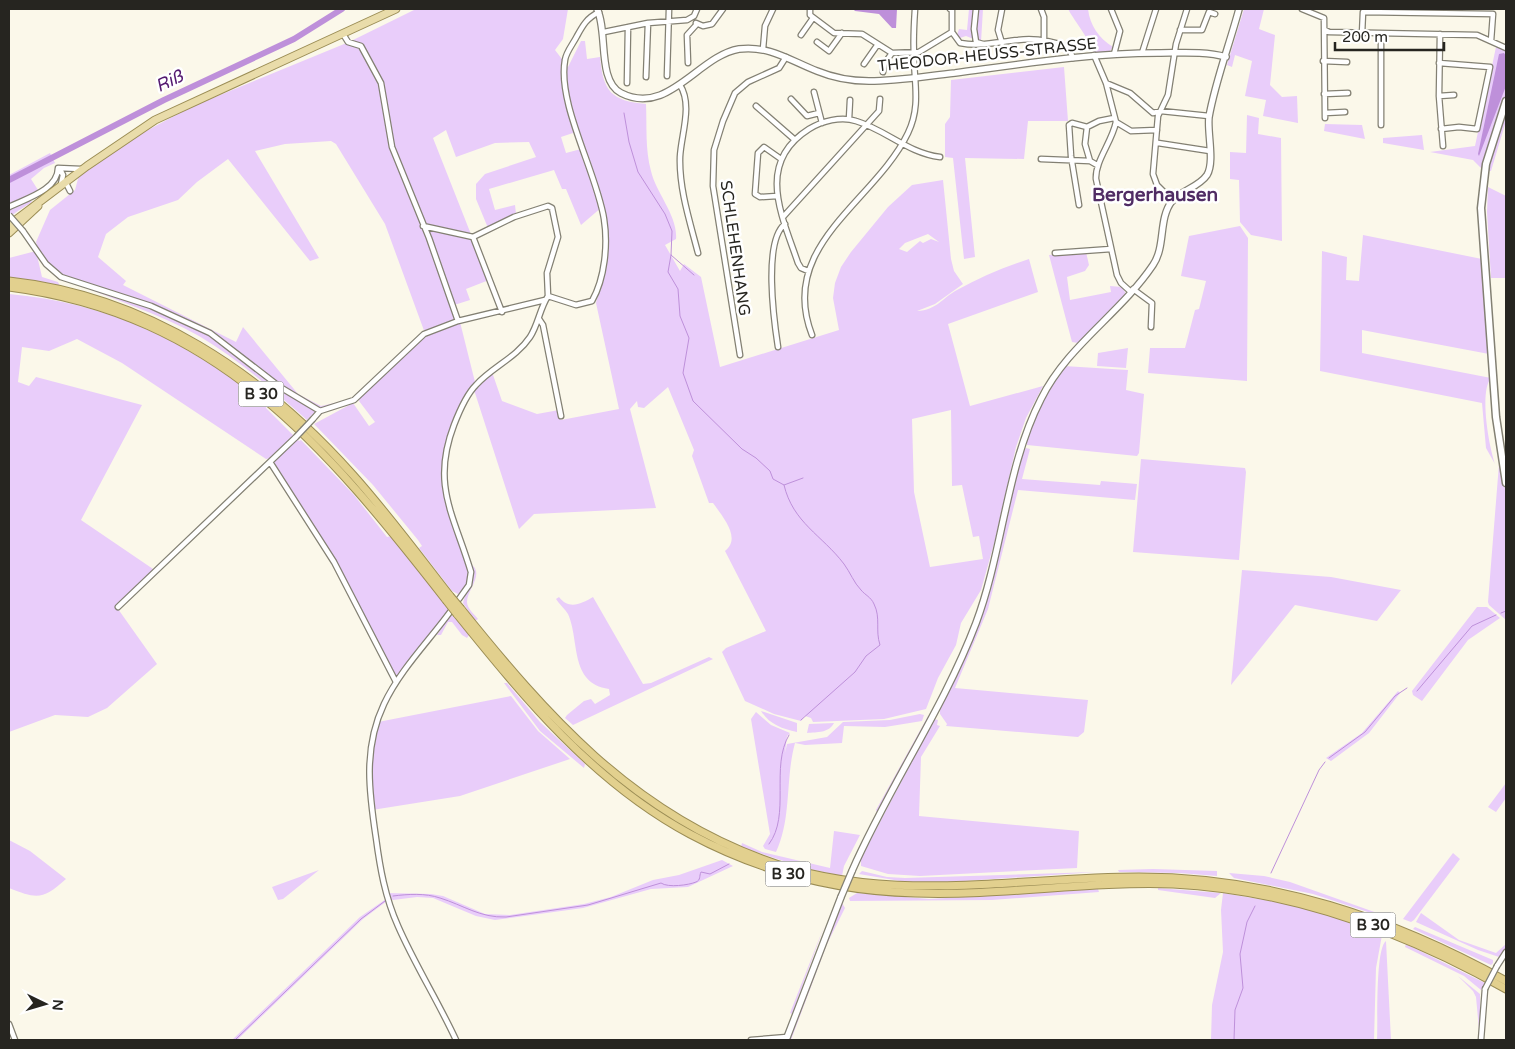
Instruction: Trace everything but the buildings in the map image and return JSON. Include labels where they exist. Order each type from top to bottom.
[{"type":"highway","name":"B 30","points":[[9,281],[63,290],[114,305],[166,326],[231,364],[277,400],[332,452],[354,476],[456,611],[545,719],[611,781],[636,800],[690,834],[761,865],[815,881],[874,891],[915,894],[1140,883],[1230,886],[1303,897],[1378,920],[1438,946],[1506,981]]},
{"type":"highway","name":"B 30","points":[[9,287],[67,298],[123,315],[182,341],[228,369],[270,402],[308,437],[350,481],[448,598]]},
{"type":"highway","name":"B 30","points":[[1230,886],[1302,903],[1364,922],[1418,944],[1506,988]]},
{"type":"main road","points":[[9,225],[126,138],[174,110],[396,9]]},
{"type":"main road","points":[[1506,101],[1486,164],[1481,208],[1496,417],[1506,483]]},
{"type":"main road","points":[[9,233],[42,202]]},
{"type":"street","points":[[667,76],[668,9]]},
{"type":"street","points":[[604,32],[648,23],[682,21],[691,18],[697,9]]},
{"type":"street","points":[[691,18],[697,24],[706,26],[712,24],[723,9]]},
{"type":"street","points":[[763,49],[765,26],[773,9]]},
{"type":"street","points":[[810,9],[810,15],[834,33],[862,34],[892,54],[914,54],[952,32]]},
{"type":"street","points":[[812,335],[805,303],[808,271],[828,235],[892,159],[902,144],[916,112],[915,9]]},
{"type":"street","points":[[950,9],[952,10],[952,32],[960,43],[986,45],[1021,40],[1044,41],[1068,47],[1073,58]]},
{"type":"street","points":[[976,9],[974,36],[976,42],[986,45]]},
{"type":"street","points":[[1002,9],[998,30],[1002,43]]},
{"type":"street","points":[[1041,9],[1044,17],[1044,41]]},
{"type":"street","points":[[1111,9],[1120,31],[1114,54]]},
{"type":"street","points":[[1142,53],[1156,9]]},
{"type":"street","points":[[1173,201],[1157,185],[1154,178],[1158,142],[1157,130],[1161,111],[1168,95],[1180,30],[1188,9]]},
{"type":"street","points":[[751,1040],[786,1038],[852,871],[947,690],[971,637],[991,576],[1022,447],[1040,401],[1056,373],[1132,291],[1159,254],[1165,216],[1173,201],[1207,175],[1210,151],[1209,116],[1240,9]]},
{"type":"street","points":[[1302,9],[1323,16],[1325,30],[1323,61],[1325,115],[1345,112]]},
{"type":"street","points":[[118,607],[296,437],[320,411],[354,400],[424,334],[458,321],[502,312],[547,298],[576,305],[592,301],[603,266],[605,248],[604,220],[567,94],[564,70],[565,58],[584,24],[588,17],[598,10]]},
{"type":"street","name":"THEODOR-HEUSS-STRASSE","points":[[598,10],[604,32],[607,73],[616,90],[628,96],[646,97],[666,92],[680,85],[720,55],[745,48],[763,49],[818,72],[844,79],[867,81],[915,78],[1114,54],[1175,53],[1226,57]]},
{"type":"street","points":[[1362,34],[1363,10],[1493,11],[1490,41]]},
{"type":"street","points":[[1180,30],[1202,30],[1209,12],[1215,14]]},
{"type":"street","points":[[801,35],[813,18]]},
{"type":"street","points":[[646,77],[648,23]]},
{"type":"street","points":[[688,64],[687,35],[697,24]]},
{"type":"street","points":[[627,83],[628,27]]},
{"type":"street","points":[[1325,30],[1329,32],[1362,34],[1477,35],[1506,47]]},
{"type":"street","points":[[817,42],[829,51],[842,33]]},
{"type":"street","points":[[343,34],[348,42],[361,46],[381,83],[392,147],[458,321]]},
{"type":"street","points":[[1381,34],[1381,125]]},
{"type":"street","points":[[1440,34],[1438,63],[1443,146]]},
{"type":"street","points":[[864,64],[878,44]]},
{"type":"street","points":[[883,72],[884,64],[892,54]]},
{"type":"street","points":[[1094,56],[1106,83],[1115,120],[1110,142],[1097,165],[1096,179],[1119,280],[1132,291],[1152,303],[1151,328]]},
{"type":"street","name":"SCHLEHENHANG","points":[[740,355],[713,186],[714,150],[723,121],[736,93],[748,82],[779,68],[786,57]]},
{"type":"street","points":[[1323,61],[1347,62]]},
{"type":"street","points":[[1438,63],[1490,67],[1477,129],[1459,127],[1441,129]]},
{"type":"street","points":[[1106,83],[1125,89],[1152,113],[1161,111],[1209,116]]},
{"type":"street","points":[[680,85],[686,102],[680,151],[680,174],[698,253]]},
{"type":"street","points":[[814,92],[822,123]]},
{"type":"street","points":[[1324,94],[1348,93]]},
{"type":"street","points":[[1439,96],[1454,95]]},
{"type":"street","points":[[791,99],[807,116],[819,113]]},
{"type":"street","points":[[783,217],[879,111],[880,99]]},
{"type":"street","points":[[849,119],[850,100]]},
{"type":"street","points":[[756,106],[795,140]]},
{"type":"street","points":[[808,271],[801,268],[798,263],[777,196],[776,178],[781,159],[795,140],[807,130],[822,123],[835,119],[849,119],[867,125],[921,153],[940,157]]},
{"type":"street","points":[[1079,205],[1072,160],[1070,124],[1087,127],[1099,121],[1115,120],[1131,131],[1157,130]]},
{"type":"street","points":[[1087,127],[1085,144],[1090,161]]},
{"type":"street","points":[[1158,142],[1210,151]]},
{"type":"street","points":[[777,196],[760,197],[755,194],[758,153],[764,147],[781,159]]},
{"type":"street","points":[[1041,159],[1090,161],[1097,165]]},
{"type":"street","points":[[61,169],[83,169]]},
{"type":"street","points":[[61,169],[69,180],[70,190]]},
{"type":"street","points":[[59,189],[63,178],[61,169]]},
{"type":"street","points":[[9,207],[45,188],[56,178],[61,169]]},
{"type":"street","points":[[423,226],[473,237],[514,218],[551,206],[558,237],[547,273],[547,298],[530,338],[515,354],[475,385],[456,420],[443,465],[446,496],[471,572],[469,586],[460,599]]},
{"type":"street","points":[[9,215],[23,231],[46,264],[61,277],[151,306],[210,333],[280,387],[320,411]]},
{"type":"street","points":[[778,347],[772,304],[774,246],[777,234],[785,224]]},
{"type":"street","points":[[473,237],[502,312]]},
{"type":"street","points":[[1055,252],[1111,248]]},
{"type":"street","points":[[532,304],[541,312]]},
{"type":"street","points":[[539,319],[543,325],[561,416]]},
{"type":"street","points":[[270,462],[339,570],[396,682]]},
{"type":"street","points":[[456,611],[396,682],[383,706],[374,731],[368,766],[370,797],[382,877],[398,926],[456,1040]]},
{"type":"street","points":[[1481,1040],[1484,991],[1506,952]]},
{"type":"street","points":[[9,1024],[15,1040]]},
{"type":"shaded area","points":[[416,9],[568,9],[563,39],[555,50],[568,67],[581,41],[585,41],[587,59],[600,57],[601,69],[611,92],[624,100],[646,104],[649,163],[657,188],[670,213],[676,230],[676,239],[665,245],[680,271],[684,264],[701,277],[720,367],[839,330],[833,298],[835,283],[841,267],[888,207],[912,185],[943,180],[951,259],[954,271],[963,284],[935,304],[917,311],[934,306],[957,290],[983,277],[1029,259],[1038,292],[948,324],[970,406],[1043,386],[1026,418],[1016,447],[995,540],[981,590],[961,623],[956,645],[938,678],[926,709],[884,719],[813,722],[811,718],[805,716],[801,721],[774,714],[745,701],[722,652],[726,648],[766,631],[725,551],[730,546],[732,540],[729,527],[713,503],[709,503],[692,456],[694,450],[668,387],[644,408],[638,407],[637,401],[630,409],[656,508],[534,514],[519,529],[475,393],[472,389],[451,432],[442,467],[443,490],[470,573],[469,582],[460,595],[452,591],[419,548],[422,546],[418,540],[373,485],[314,424],[353,403],[369,426],[375,422],[359,401],[360,397],[408,350],[426,336],[385,224],[336,144],[331,141],[285,144],[255,151],[319,258],[310,261],[228,159],[197,182],[178,200],[128,217],[106,234],[98,257],[126,281],[123,285],[236,342],[243,327],[298,394],[321,406],[353,399],[320,409],[310,407],[315,412],[307,420],[255,375],[199,336],[167,320],[69,281],[58,273],[39,252],[36,242],[50,210],[75,190],[79,175],[120,145],[191,107],[349,42]],"holes":[[[446,130],[456,157],[495,143],[529,142],[536,157],[485,174],[476,184],[476,199],[488,228],[516,214],[515,205],[495,210],[489,189],[554,170],[562,189],[566,189],[581,225],[602,207],[607,257],[596,303],[619,409],[561,420],[559,410],[537,414],[502,401],[492,372],[476,386],[460,322],[451,306],[470,300],[466,289],[489,280],[433,138]],[[576,132],[581,149],[566,153],[561,137]],[[928,234],[939,242],[931,239],[923,243],[920,241],[907,252],[899,249],[905,243]],[[951,410],[952,486],[962,485],[973,537],[979,536],[983,559],[930,567],[914,492],[912,419]]]},
{"type":"shaded area","points":[[853,9],[897,9],[896,28],[892,28],[879,14],[855,11]]},
{"type":"shaded area","points":[[969,9],[983,9],[981,42],[966,36],[960,38],[957,35],[959,29],[967,30]]},
{"type":"shaded area","points":[[1068,9],[1088,9],[1096,31],[1103,40],[1113,47],[1110,51],[1094,54],[1086,37]]},
{"type":"shaded area","points":[[1244,9],[1264,9],[1259,29],[1275,35],[1270,85],[1282,97],[1297,96],[1298,123],[1263,116],[1266,100],[1245,96],[1252,61],[1235,55],[1232,67],[1227,65]]},
{"type":"shaded area","points":[[1496,47],[1506,50],[1506,121],[1491,171],[1482,169],[1473,160],[1430,152],[1475,146]]},
{"type":"shaded area","points":[[1504,53],[1506,56],[1506,86],[1479,156],[1499,54]]},
{"type":"shaded area","points":[[1064,67],[1068,121],[1028,121],[1024,159],[965,158],[975,257],[964,259],[953,158],[945,157],[945,124],[950,117],[951,80]]},
{"type":"shaded area","points":[[1247,115],[1259,118],[1258,134],[1281,138],[1282,241],[1251,235],[1240,222],[1239,180],[1230,179],[1230,152],[1246,153]]},
{"type":"shaded area","points":[[1325,124],[1362,125],[1365,139],[1324,131]]},
{"type":"shaded area","points":[[1422,135],[1424,150],[1383,143],[1383,138]]},
{"type":"shaded area","points":[[50,153],[55,163],[44,168],[31,179],[38,190],[27,196],[32,202],[9,219],[9,175]]},
{"type":"shaded area","points":[[1488,187],[1506,196],[1506,278],[1491,278],[1487,212]]},
{"type":"shaded area","points":[[1240,226],[1248,238],[1247,381],[1148,373],[1150,348],[1185,348],[1195,310],[1199,309],[1206,281],[1181,276],[1189,236]]},
{"type":"shaded area","points":[[1363,235],[1482,259],[1489,354],[1362,330],[1362,353],[1491,378],[1487,385],[1485,407],[1490,445],[1495,464],[1486,448],[1482,403],[1320,371],[1322,251],[1347,257],[1346,280],[1359,281]]},
{"type":"shaded area","points":[[36,251],[42,277],[58,282],[60,286],[9,278],[9,258]]},
{"type":"shaded area","points":[[1086,252],[1089,265],[1085,271],[1067,277],[1070,300],[1111,292],[1110,286],[1122,287],[1126,294],[1101,322],[1078,343],[1072,342],[1049,255]]},
{"type":"shaded area","points":[[9,294],[81,306],[115,316],[147,329],[208,362],[267,405],[266,408],[299,441],[301,440],[354,495],[387,537],[392,536],[449,610],[398,677],[393,678],[337,565],[273,465],[273,460],[278,452],[271,458],[266,459],[122,363],[77,339],[49,351],[22,347],[18,382],[29,386],[36,377],[142,405],[81,520],[156,571],[118,609],[157,664],[107,708],[88,717],[55,715],[9,732]]},
{"type":"shaded area","points":[[1128,348],[1126,368],[1097,366],[1098,353]]},
{"type":"shaded area","points":[[1064,366],[1128,370],[1126,390],[1144,394],[1139,453],[1137,456],[1027,445],[1027,436],[1034,415]]},
{"type":"shaded area","points":[[1026,448],[1030,449],[1022,479],[1100,485],[1101,481],[1137,484],[1135,500],[1018,490],[988,609],[955,688],[1088,700],[1084,732],[1078,737],[946,726],[947,724],[940,714],[940,708],[992,580],[1022,454]]},
{"type":"shaded area","points":[[1141,459],[1245,468],[1239,560],[1133,552]]},
{"type":"shaded area","points":[[1499,464],[1506,493],[1506,620],[1488,602]]},
{"type":"shaded area","points":[[471,564],[475,568],[476,577],[467,604],[478,619],[475,621],[463,603],[471,580]]},
{"type":"shaded area","points":[[1242,570],[1331,577],[1401,590],[1377,621],[1295,605],[1231,685]]},
{"type":"shaded area","points":[[559,597],[571,605],[580,604],[593,597],[643,684],[651,683],[709,657],[713,659],[573,725],[565,718],[584,701],[591,699],[595,704],[610,695],[609,689],[596,685],[587,679],[582,670],[578,659],[572,625],[568,614],[556,599]]},
{"type":"shaded area","points":[[1477,607],[1487,607],[1500,618],[1468,640],[1422,701],[1413,695],[1412,691]]},
{"type":"shaded area","points":[[449,616],[453,616],[469,635],[467,638],[462,635],[452,622],[448,622],[441,635],[437,635]]},
{"type":"shaded area","points":[[504,683],[507,683],[540,722],[585,764],[584,768],[540,731]]},
{"type":"shaded area","points":[[1398,691],[1400,693],[1369,733],[1331,761],[1326,758],[1362,733]]},
{"type":"shaded area","points":[[511,696],[538,731],[570,759],[460,796],[372,810],[370,765],[378,722]]},
{"type":"shaded area","points":[[761,711],[797,723],[797,732],[776,725],[764,716]]},
{"type":"shaded area","points":[[756,712],[771,725],[790,733],[787,736],[785,753],[787,744],[827,737],[843,722],[890,720],[920,714],[924,715],[922,721],[885,727],[844,726],[842,743],[805,745],[795,743],[784,826],[776,852],[765,849],[763,846],[770,834],[751,719]]},
{"type":"shaded area","points":[[928,716],[931,718],[878,815],[876,810]]},
{"type":"shaded area","points":[[934,719],[938,720],[937,725],[940,726],[921,757],[919,816],[1079,831],[1077,868],[920,876],[888,874],[861,866],[861,860],[868,845]]},
{"type":"shaded area","points":[[834,723],[829,729],[807,733],[809,724]]},
{"type":"shaded area","points":[[1506,783],[1506,798],[1496,812],[1488,807]]},
{"type":"shaded area","points":[[834,831],[860,835],[844,866],[842,876],[805,868],[741,847],[742,843],[762,852],[830,868]]},
{"type":"shaded area","points":[[9,840],[30,851],[66,879],[51,891],[39,896],[33,896],[9,888]]},
{"type":"shaded area","points":[[1453,853],[1460,859],[1414,920],[1411,922],[1403,919]]},
{"type":"shaded area","points":[[722,860],[733,866],[688,887],[651,889],[583,908],[495,920],[476,916],[433,898],[417,897],[393,900],[390,899],[387,893],[443,896],[485,914],[510,915],[584,904],[611,897],[653,880],[679,875]]},
{"type":"shaded area","points":[[319,870],[283,899],[278,900],[272,887]]},
{"type":"shaded area","points":[[1118,870],[1217,871],[1217,876],[1119,872]]},
{"type":"shaded area","points":[[862,871],[887,877],[905,878],[1096,872],[936,883],[906,882],[859,874]]},
{"type":"shaded area","points":[[1229,873],[1264,876],[1290,882],[1380,914],[1380,916],[1313,894],[1234,878]]},
{"type":"shaded area","points":[[1158,888],[1221,893],[1215,898],[1158,890]]},
{"type":"shaded area","points":[[1098,889],[1099,892],[992,900],[850,901],[849,898],[857,893],[929,899]]},
{"type":"shaded area","points":[[1223,893],[1294,905],[1330,915],[1382,935],[1376,968],[1374,1040],[1211,1040],[1212,1005],[1223,952],[1221,910]]},
{"type":"shaded area","points":[[386,899],[387,901],[363,919],[237,1040],[232,1040],[360,917]]},
{"type":"shaded area","points":[[842,903],[845,908],[827,944],[791,1040],[788,1040]]},
{"type":"shaded area","points":[[1421,913],[1459,940],[1496,953],[1506,944],[1506,949],[1499,957],[1478,950],[1416,922]]},
{"type":"shaded area","points":[[825,924],[792,1014],[790,1013]]},
{"type":"shaded area","points":[[1415,927],[1493,960],[1493,963],[1491,965],[1413,929]]},
{"type":"shaded area","points":[[1386,941],[1391,1040],[1377,1040],[1380,957],[1382,947]]},
{"type":"shaded area","points":[[1406,944],[1485,983],[1481,990],[1464,976],[1405,947]]},
{"type":"shaded area","points":[[1458,976],[1480,994],[1480,1040],[1476,997],[1473,991]]},
{"type":"waterway","name":"Riß","points":[[9,180],[164,100],[294,39],[342,9]]},
{"type":"waterway","points":[[837,9],[843,9]]},
{"type":"waterway","points":[[624,113],[629,142],[638,172],[665,214],[672,231],[671,255],[694,275]]},
{"type":"waterway","points":[[671,255],[668,272],[678,289],[680,316],[689,338],[683,373],[693,401],[742,449],[756,458],[770,471],[773,479],[784,485],[803,478]]},
{"type":"waterway","points":[[784,485],[788,498],[801,519],[835,554],[846,567],[854,581],[873,602],[877,614],[880,645],[866,656],[855,672],[801,720]]},
{"type":"waterway","points":[[1501,613],[1506,611]]},
{"type":"waterway","points":[[1417,691],[1472,626],[1496,615]]},
{"type":"waterway","points":[[1329,758],[1365,732],[1395,696],[1407,688]]},
{"type":"waterway","points":[[769,844],[779,819],[781,761],[789,735]]},
{"type":"waterway","points":[[1271,873],[1319,770],[1325,762]]},
{"type":"waterway","points":[[393,896],[429,895],[480,913],[506,917],[588,905],[661,883],[673,886],[689,884],[699,880],[701,872],[710,874],[729,864]]},
{"type":"waterway","points":[[235,1040],[361,919],[385,901]]},
{"type":"waterway","points":[[1234,1040],[1235,1010],[1243,988],[1240,954],[1247,922],[1255,906]]},
{"type":"district","name":"Bergerhausen","points":[[1155,194]]}]
